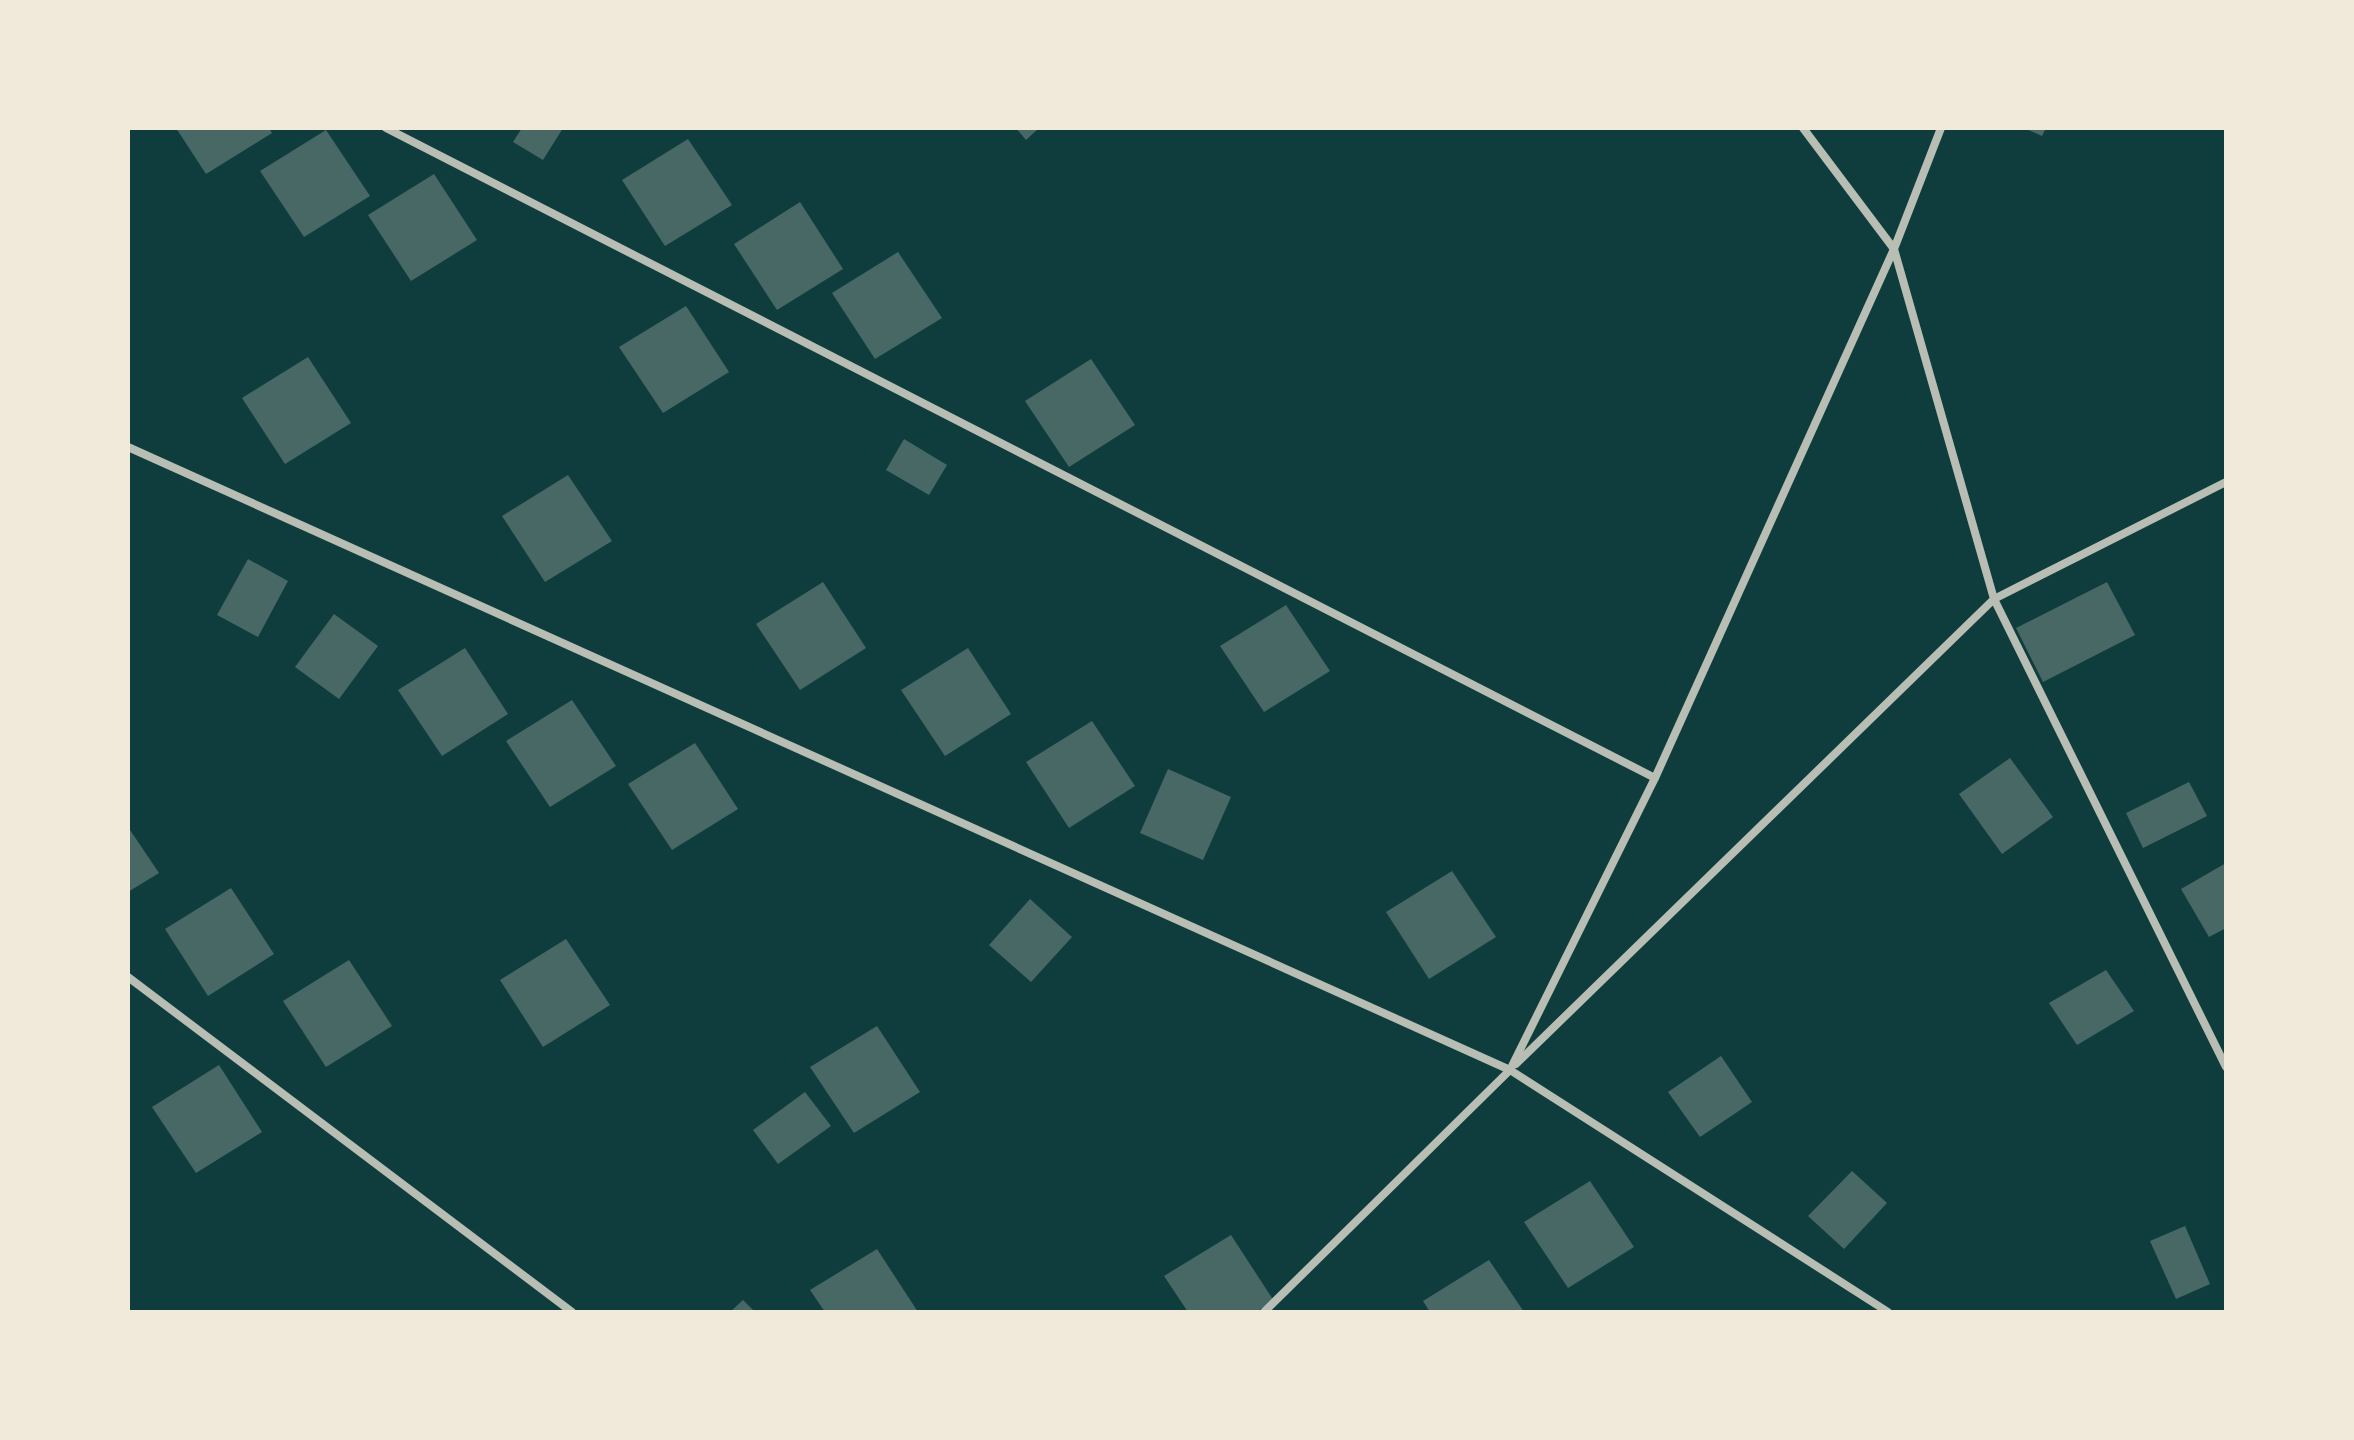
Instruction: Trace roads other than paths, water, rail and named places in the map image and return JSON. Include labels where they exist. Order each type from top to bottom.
[{"type":"street","points":[[386,128],[1655,778]]},
{"type":"street","points":[[1803,128],[1894,249],[1994,599],[2226,1067]]},
{"type":"street","points":[[1510,1070],[1655,778],[1894,249],[1941,128]]},
{"type":"street","points":[[128,447],[1510,1070],[1888,1312]]},
{"type":"street","points":[[1264,1312],[1994,599],[2226,482]]},
{"type":"street","points":[[128,977],[572,1312]]}]
